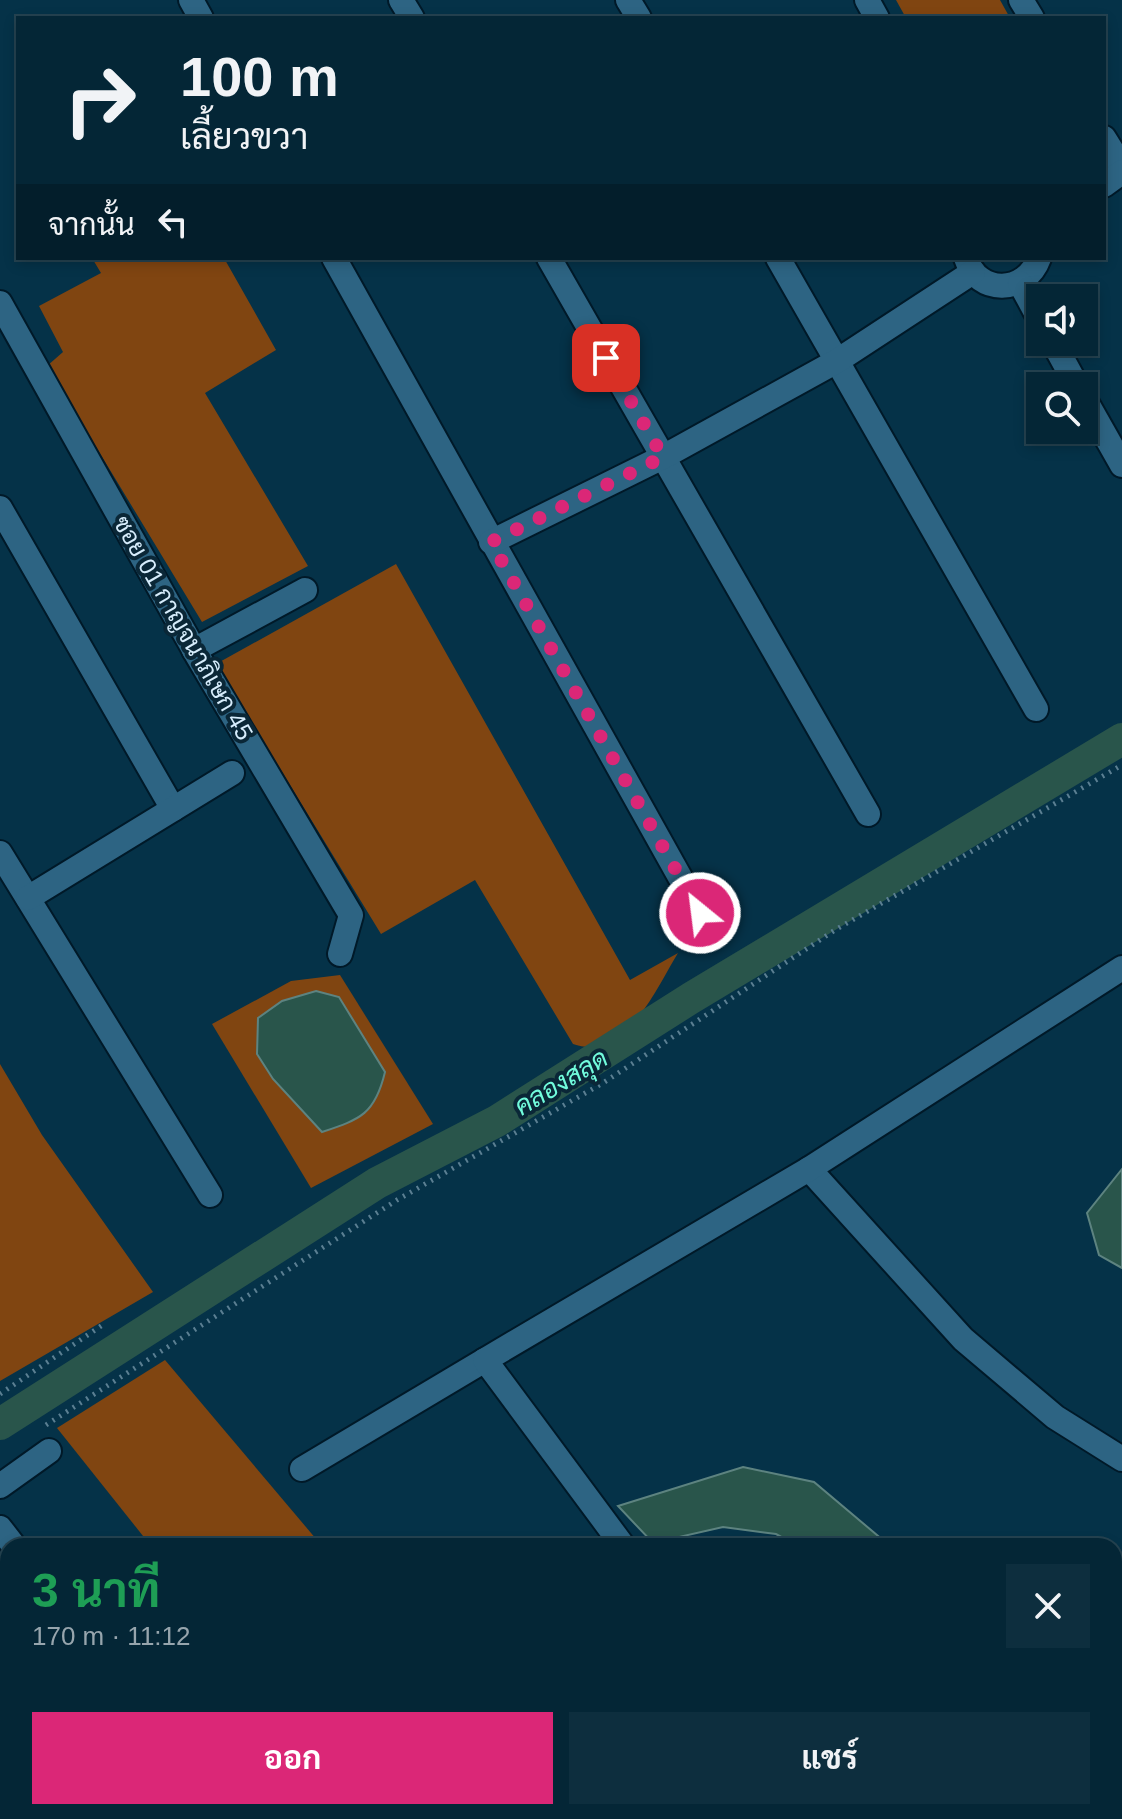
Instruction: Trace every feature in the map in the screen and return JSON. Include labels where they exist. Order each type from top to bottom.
[{"type":"street","points":[[1106,142],[1122,170],[1106,183]]},
{"type":"street","points":[[335,260],[700,913]]},
{"type":"street","points":[[550,260],[868,814]]},
{"type":"street","points":[[779,260],[1036,709]]},
{"type":"street","points":[[491,542],[663,457],[837,361],[970,265],[999,287],[1020,283],[1029,277],[1038,260]]},
{"type":"street","points":[[1020,283],[1026,294]]},
{"type":"street","name":"ซอย 01 กาญจนาภิเษก 45","points":[[0,303],[194,650],[351,915],[340,954]]},
{"type":"street","points":[[1098,423],[1122,465]]},
{"type":"street","points":[[0,508],[173,809]]},
{"type":"street","points":[[194,650],[305,590]]},
{"type":"street","points":[[28,898],[232,773]]},
{"type":"street","points":[[0,853],[210,1195]]},
{"type":"street","points":[[302,1469],[809,1169],[1122,968]]},
{"type":"street","points":[[809,1169],[963,1339],[1055,1417],[1122,1459]]},
{"type":"street","points":[[485,1360],[617,1538]]},
{"type":"street","points":[[0,1486],[45,1440]]},
{"type":"path","points":[[45,1440],[397,1200],[603,1083],[835,930],[1122,765]]},
{"type":"path","points":[[0,1394],[104,1324]]},
{"type":"shaded area","points":[[896,0],[1000,0],[1009,16],[905,16]]},
{"type":"shaded area","points":[[93,260],[225,260],[276,350],[205,393],[308,566],[202,622],[47,366],[63,352],[39,306],[101,273]]},
{"type":"shaded area","points":[[396,564],[630,980],[678,953],[637,1018],[624,1033],[608,1043],[592,1047],[573,1044],[475,880],[381,934],[216,664]]},
{"type":"shaded area","points":[[340,975],[433,1124],[311,1188],[212,1024],[291,981]]},
{"type":"shaded area","points":[[316,991],[339,997],[385,1072],[376,1097],[364,1113],[322,1132],[273,1079],[257,1054],[258,1018],[282,1001]]},
{"type":"shaded area","points":[[0,1064],[42,1135],[153,1292],[0,1381]]},
{"type":"shaded area","points":[[1122,1169],[1122,1268],[1099,1255],[1087,1213]]},
{"type":"shaded area","points":[[165,1360],[315,1538],[145,1538],[57,1428]]},
{"type":"shaded area","points":[[743,1467],[814,1482],[880,1538],[783,1538],[776,1534],[723,1527],[675,1538],[648,1538],[618,1506]]},
{"type":"waterway","name":"คลองสลุด","points":[[0,1424],[377,1183],[497,1121],[691,998],[1122,739]]},
{"type":"route","points":[[606,358],[663,457],[491,542],[700,913]]}]
